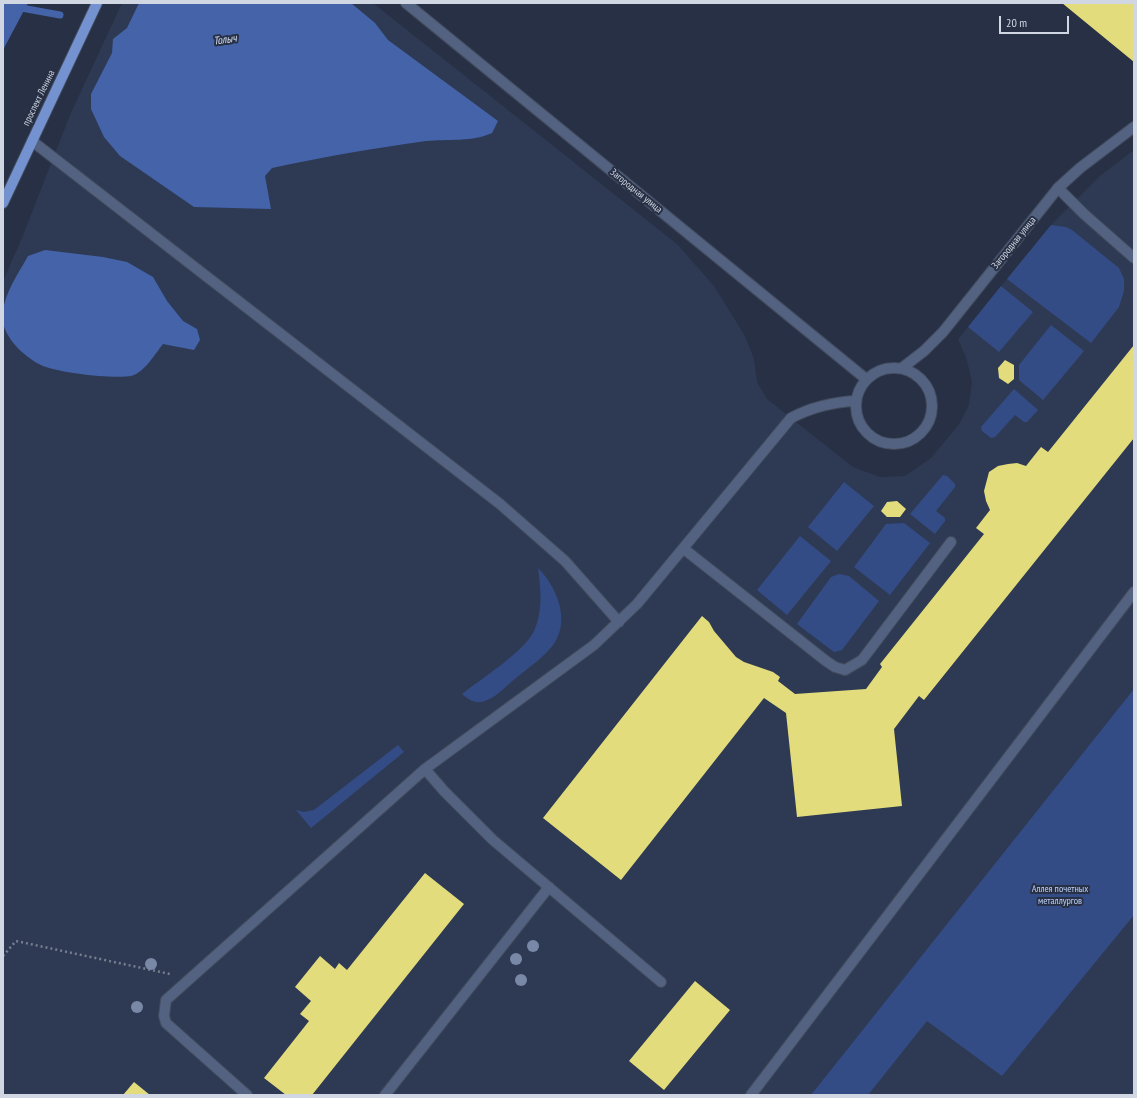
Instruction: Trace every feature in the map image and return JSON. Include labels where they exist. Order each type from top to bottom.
[{"type":"main road","name":"проспект Ленина","points":[[3,203],[97,3]]},
{"type":"street","name":"Загородная улица","points":[[406,3],[866,378]]},
{"type":"street","name":"Загородная улица","points":[[902,368],[943,332],[1058,188],[1080,168],[1134,127]]},
{"type":"street","points":[[32,141],[500,504],[565,561],[619,622]]},
{"type":"street","points":[[1058,188],[1084,214],[1134,258]]},
{"type":"street","points":[[889,368],[902,368],[914,373],[924,382],[930,393],[932,406],[930,419],[924,430],[914,439],[902,443],[890,444],[878,441],[868,434],[860,424],[856,412],[856,400],[859,388],[866,378],[877,371],[889,368]]},
{"type":"street","points":[[247,1095],[166,1022],[164,1007],[166,1000],[425,769],[594,645],[619,622],[637,604],[684,549],[791,418],[809,409],[834,402],[856,400]]},
{"type":"street","points":[[684,549],[826,661],[845,670],[862,660],[951,542]]},
{"type":"street","points":[[751,1095],[1134,592]]},
{"type":"street","points":[[425,769],[469,816],[549,887],[661,982]]},
{"type":"street","points":[[385,1095],[549,887]]},
{"type":"path","points":[[3,956],[16,941],[190,979]]},
{"type":"shaded area","points":[[122,3],[373,3],[677,244],[714,286],[745,336],[754,359],[757,382],[767,399],[853,467],[880,477],[905,476],[931,458],[960,423],[969,405],[972,382],[966,357],[958,339],[1051,225],[1101,175],[1134,150],[1134,1095],[3,1095],[3,281],[22,238],[70,115]]},
{"type":"green space","points":[[1051,225],[1066,227],[1072,230],[1119,268],[1124,279],[1124,291],[1119,307],[1091,343],[1007,279]]},
{"type":"green space","points":[[1001,286],[1033,312],[999,352],[968,327]]},
{"type":"green space","points":[[1051,325],[1084,351],[1043,400],[1019,380],[1019,365]]},
{"type":"green space","points":[[1014,389],[1038,410],[1027,422],[1024,422],[1015,415],[995,437],[991,438],[982,431],[981,427]]},
{"type":"green space","points":[[943,475],[947,476],[955,484],[955,487],[936,511],[945,518],[945,521],[935,534],[910,514]]},
{"type":"green space","points":[[844,482],[874,506],[837,551],[808,527]]},
{"type":"green space","points":[[904,523],[930,543],[890,595],[854,567],[886,524]]},
{"type":"green space","points":[[800,536],[831,561],[787,615],[757,590]]},
{"type":"green space","points":[[538,568],[545,576],[556,594],[561,615],[561,626],[558,636],[553,645],[545,654],[491,699],[476,702],[466,698],[462,694],[512,656],[522,647],[534,631],[540,608]]},
{"type":"green space","points":[[839,574],[849,576],[879,601],[842,650],[834,652],[797,624],[831,577]]},
{"type":"green space","name":"Аллея почетных металлургов","points":[[1134,689],[1134,915],[1002,1076],[927,1021],[868,1095],[811,1095]]},
{"type":"green space","points":[[398,745],[404,752],[311,828],[296,810],[304,812],[314,810]]},
{"type":"water","points":[[3,3],[28,3],[3,50]]},
{"type":"water","points":[[139,3],[351,3],[375,23],[388,40],[498,121],[492,133],[477,138],[426,141],[329,156],[272,168],[265,176],[271,209],[194,207],[120,156],[104,137],[91,109],[91,94],[112,53],[113,39],[127,28]]},
{"type":"water","points":[[45,250],[103,257],[127,262],[153,277],[167,301],[183,321],[197,329],[200,340],[194,350],[163,344],[149,363],[140,371],[131,376],[123,377],[100,376],[61,371],[43,366],[31,359],[18,349],[5,330],[3,323],[4,305],[10,288],[28,256]]},
{"type":"building","points":[[1062,3],[1134,3],[1134,62]]},
{"type":"building","points":[[1134,345],[1134,438],[924,700],[919,696],[894,729],[902,806],[797,817],[786,713],[764,698],[621,880],[543,818],[702,616],[709,622],[714,631],[736,657],[744,662],[773,672],[780,677],[778,681],[795,694],[866,689],[882,667],[880,664],[984,534],[976,528],[990,510],[984,491],[989,472],[998,466],[1008,464],[1017,463],[1026,466],[1041,447],[1048,452]]},
{"type":"building","points":[[1005,360],[1014,365],[1014,379],[1008,384],[999,378],[998,368]]},
{"type":"building","points":[[897,501],[906,509],[900,517],[887,517],[881,511],[887,502]]},
{"type":"building","points":[[425,873],[464,904],[312,1095],[286,1095],[264,1078],[309,1021],[300,1014],[311,1001],[295,987],[320,956],[335,969],[339,963],[347,970]]},
{"type":"building","points":[[695,981],[730,1010],[664,1090],[629,1061]]},
{"type":"building","points":[[134,1082],[150,1095],[123,1095]]},
{"type":"waterway","name":"Толыч","points":[[3,7],[16,7],[60,15]]}]
